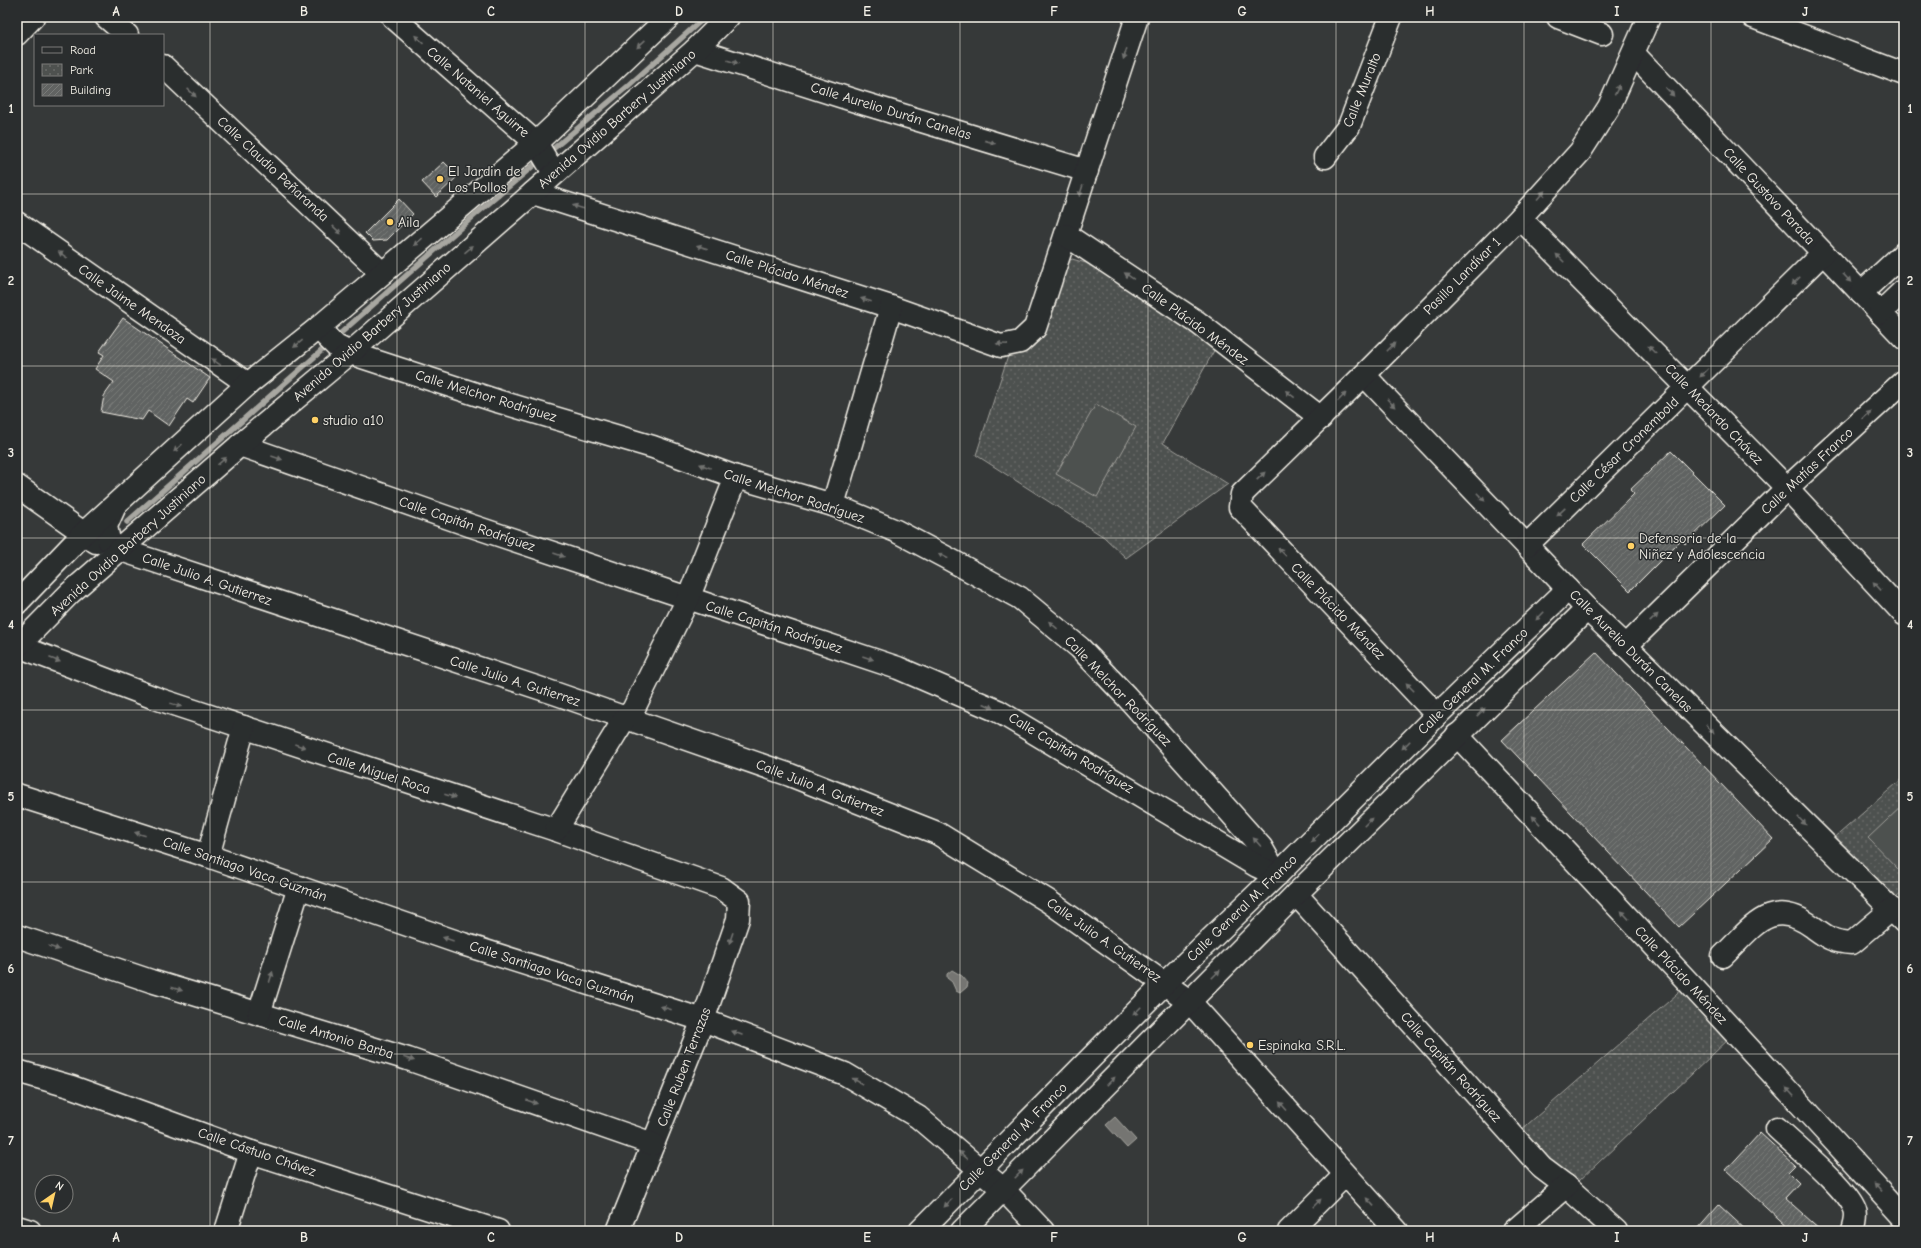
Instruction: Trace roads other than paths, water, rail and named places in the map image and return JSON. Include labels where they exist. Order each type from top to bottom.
[{"type":"street","points":[[106,17],[126,34]]},
{"type":"street","name":"Calle Nataniel Aguirre","points":[[393,17],[545,157]]},
{"type":"street","name":"Avenida Ovidio Barbery Justiniano","points":[[17,603],[84,533],[248,384],[332,340],[533,192],[545,157],[669,17]]},
{"type":"street","name":"Avenida Ovidio Barbery Justiniano","points":[[18,647],[70,593],[95,573],[240,445],[332,340],[382,273],[696,50],[728,17]]},
{"type":"street","points":[[1066,235],[1137,17]]},
{"type":"street","name":"Calle Muralto","points":[[1325,157],[1349,126],[1391,17]]},
{"type":"street","points":[[1558,17],[1602,34]]},
{"type":"street","name":"Pasillo Landívar 1","points":[[1240,507],[1242,494],[1321,418],[1520,218],[1580,152],[1609,107],[1634,54],[1649,17]]},
{"type":"street","points":[[1753,17],[1904,74]]},
{"type":"street","name":"Calle Aurelio Durán Canelas","points":[[696,50],[859,102],[1087,171]]},
{"type":"street","name":"Calle Gustavo Parada","points":[[1634,54],[1904,338]]},
{"type":"street","name":"Calle Claudio Peñaranda","points":[[164,67],[382,273]]},
{"type":"street","name":"Calle Plácido Méndez","points":[[533,192],[890,308],[1001,346],[1020,342],[1035,328],[1066,235],[1198,322],[1321,418]]},
{"type":"street","name":"Calle Medardo Chávez","points":[[1520,218],[1689,387],[1787,488],[1904,614]]},
{"type":"street","name":"Calle Jaime Mendoza","points":[[17,223],[248,384]]},
{"type":"street","name":"Calle César Cronembold","points":[[1527,545],[1689,387],[1823,253]]},
{"type":"street","points":[[1861,293],[1904,253]]},
{"type":"street","points":[[1880,314],[1904,290]]},
{"type":"street","points":[[832,505],[890,308]]},
{"type":"street","name":"Calle Melchor Rodríguez","points":[[332,340],[497,401],[653,447],[736,477],[832,505],[896,531],[1020,598],[1080,648],[1126,696],[1261,848],[1277,875]]},
{"type":"street","name":"Calle Aurelio Durán Canelas","points":[[1364,375],[1587,609],[1898,916]]},
{"type":"street","name":"Calle Matías Franco","points":[[1626,646],[1787,488],[1904,381]]},
{"type":"street","name":"Calle Capitán Rodríguez","points":[[240,445],[469,525],[898,668],[998,711],[1257,866],[1277,875]]},
{"type":"street","points":[[556,830],[625,718],[633,710],[688,599],[736,477]]},
{"type":"street","points":[[17,486],[96,542],[99,557],[95,573]]},
{"type":"street","points":[[115,506],[106,526],[109,541],[121,550]]},
{"type":"street","name":"Calle Plácido Méndez","points":[[1240,507],[1437,715]]},
{"type":"street","name":"Calle Julio A. Gutierrez","points":[[121,550],[625,718],[790,775],[937,833],[1048,901],[1189,1001],[1397,1231]]},
{"type":"street","name":"Calle General M. Franco","points":[[920,1231],[1165,983],[1277,875],[1437,715],[1568,589]]},
{"type":"street","name":"Calle General M. Franco","points":[[962,1231],[1296,894],[1587,609]]},
{"type":"street","points":[[1512,644],[1531,663]]},
{"type":"street","name":"Calle Miguel Roca","points":[[18,647],[155,698],[556,830],[721,888],[739,901]]},
{"type":"street","points":[[208,856],[244,727]]},
{"type":"street","name":"Calle Plácido Méndez","points":[[1457,735],[1690,984],[1904,1217]]},
{"type":"street","name":"Calle Santiago Vaca Guzmán","points":[[17,795],[208,856],[463,944],[703,1020],[845,1074],[918,1117],[1004,1190],[1043,1231]]},
{"type":"street","points":[[259,1014],[299,887]]},
{"type":"street","name":"Calle Capitán Rodríguez","points":[[1296,894],[1542,1168],[1566,1186],[1616,1231]]},
{"type":"street","name":"Calle Ruben Terrazas","points":[[618,1231],[703,1020],[738,919],[739,901]]},
{"type":"street","points":[[1724,956],[1756,924],[1771,915],[1781,913],[1801,919],[1831,940],[1840,943],[1852,943],[1898,916]]},
{"type":"street","name":"Calle Antonio Barba","points":[[17,936],[151,981],[408,1059],[653,1144]]},
{"type":"street","name":"Calle Cástulo Chávez","points":[[17,1071],[72,1087],[251,1152],[498,1231]]},
{"type":"street","points":[[1777,1128],[1840,1188],[1851,1202],[1856,1212],[1853,1231]]},
{"type":"street","points":[[226,1231],[251,1152]]},
{"type":"street","points":[[1289,1231],[1345,1175]]},
{"type":"street","points":[[1514,1231],[1566,1186]]},
{"type":"street","points":[[17,1226],[30,1231]]},
{"type":"waterway","points":[[547,154],[628,86],[705,17]]},
{"type":"waterway","points":[[334,339],[540,160]]},
{"type":"waterway","points":[[127,522],[328,345]]},
{"type":"place","name":"El Jardin de Los Pollos","points":[[440,179]]},
{"type":"place","name":"Aila","points":[[390,222]]},
{"type":"place","name":"studio a10","points":[[315,420]]},
{"type":"place","name":"Defensoria de la Niñez y Adolescencia","points":[[1631,546]]},
{"type":"place","name":"Espinaka S.R.L.","points":[[1250,1045]]}]
